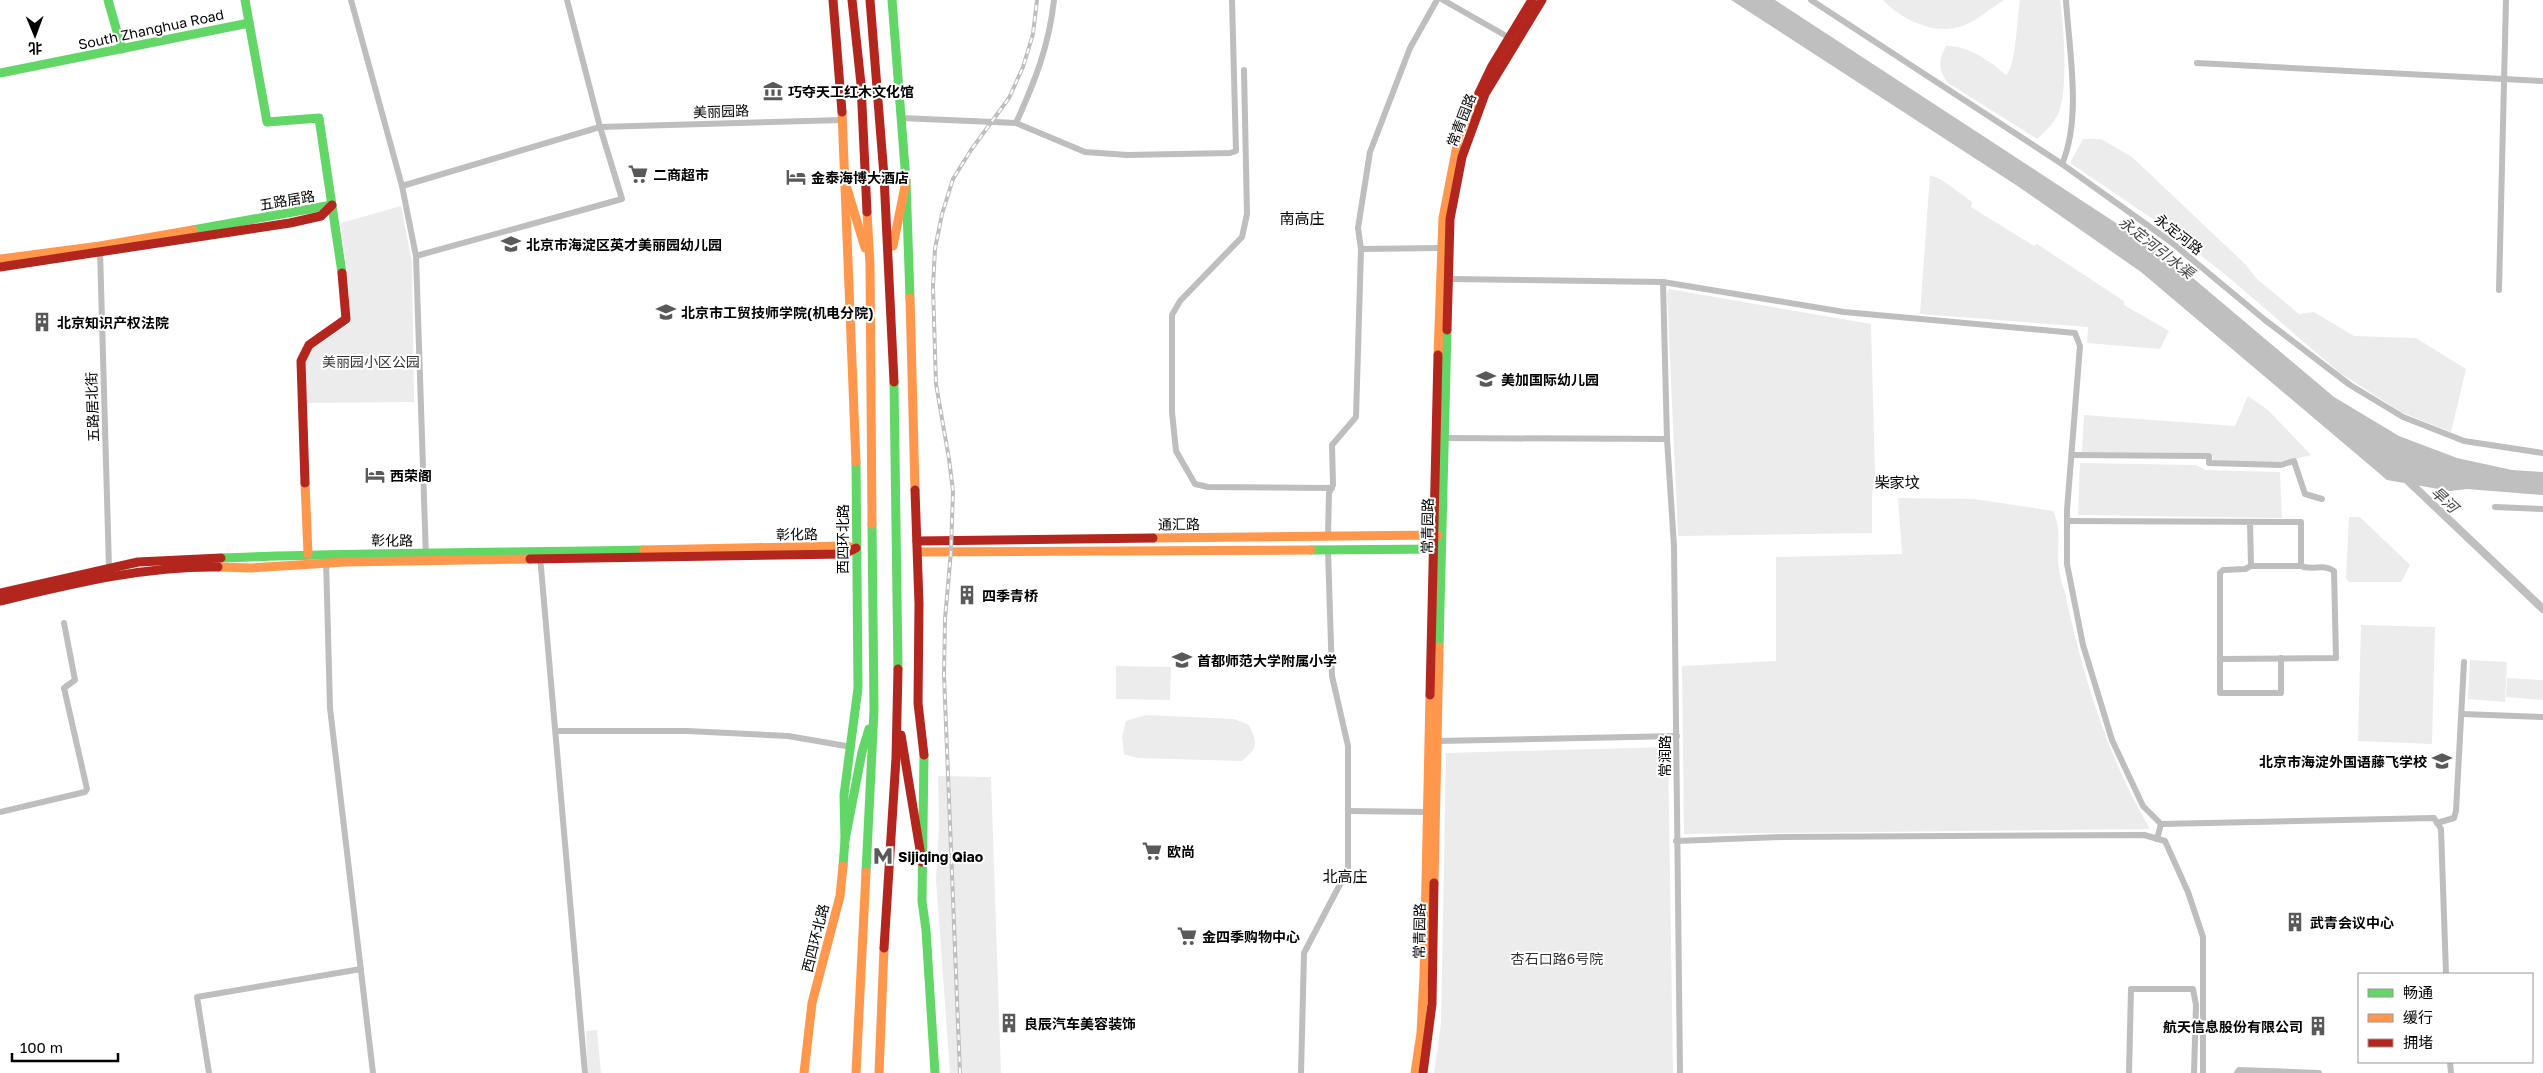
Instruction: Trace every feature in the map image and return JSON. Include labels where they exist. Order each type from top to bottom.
[{"type":"main road","points":[[108,0],[122,48]]},
{"type":"main road","points":[[245,0],[267,122],[319,118],[346,296],[346,319],[309,345],[301,361],[308,554]]},
{"type":"main road","name":"西四环北路","points":[[804,1073],[812,1003],[840,896],[845,840],[844,795],[852,747],[858,688],[855,407],[843,120],[833,0]]},
{"type":"main road","points":[[852,0],[861,84],[870,265],[874,710],[856,1073]]},
{"type":"main road","points":[[870,0],[878,82],[889,263],[896,472],[898,709],[885,916],[879,1073]]},
{"type":"main road","points":[[892,0],[906,181],[918,552],[918,703],[924,765],[922,901],[927,939],[935,1073]]},
{"type":"main road","name":"常青园路","points":[[1424,1073],[1432,1004],[1437,741],[1440,248],[1448,183],[1459,135],[1474,100],[1508,37],[1532,0]]},
{"type":"main road","name":"常青园路","points":[[1439,438],[1450,219],[1456,184],[1474,122],[1485,94],[1542,0]]},
{"type":"main road","name":"South Zhanghua Road","points":[[0,74],[249,23]]},
{"type":"main road","points":[[889,263],[906,181]]},
{"type":"main road","points":[[846,185],[870,265]]},
{"type":"main road","name":"五路居路","points":[[0,267],[332,205]]},
{"type":"main road","name":"五路居路","points":[[0,259],[100,249]]},
{"type":"main road","name":"通汇路","points":[[917,541],[1437,536]]},
{"type":"main road","name":"彰化路","points":[[0,601],[102,577],[140,572],[326,558],[540,556],[844,546],[856,548]]},
{"type":"main road","name":"常青园路","points":[[1415,1073],[1421,1033],[1424,975],[1437,549]]},
{"type":"main road","name":"通汇路","points":[[918,552],[1437,549]]},
{"type":"main road","name":"彰化路","points":[[0,593],[138,562],[308,554],[326,558]]},
{"type":"main road","points":[[898,709],[922,862]]},
{"type":"main road","points":[[845,840],[862,752],[874,710]]},
{"type":"street","points":[[351,0],[402,186],[416,256],[426,557]]},
{"type":"street","points":[[416,256],[622,199],[600,128],[567,0]]},
{"type":"street","points":[[1016,123],[1042,64],[1051,29],[1054,0]]},
{"type":"street","points":[[901,118],[1016,123],[1085,152],[1127,155],[1230,153],[1236,151],[1232,0]]},
{"type":"street","points":[[1328,536],[1329,493],[1332,488],[1332,445],[1356,417],[1361,249],[1358,228],[1370,152],[1410,48],[1437,0]]},
{"type":"street","points":[[1443,0],[1508,37]]},
{"type":"street","name":"永定河路","points":[[1811,0],[2062,164],[2171,242],[2265,320],[2350,385],[2403,417],[2464,441],[2543,453]]},
{"type":"street","points":[[2062,164],[2069,146],[2073,121],[2066,0]]},
{"type":"street","points":[[2499,290],[2506,0]]},
{"type":"street","points":[[2197,63],[2543,81]]},
{"type":"street","points":[[1244,70],[1246,214],[1242,237],[1180,301],[1172,315],[1172,412],[1176,451],[1195,484],[1208,487],[1332,488]]},
{"type":"street","name":"美丽园路","points":[[402,186],[600,128],[843,120]]},
{"type":"street","points":[[1361,249],[1440,248]]},
{"type":"street","name":"五路居北街","points":[[100,249],[109,568]]},
{"type":"street","points":[[1448,279],[1663,282],[1844,312],[2075,333],[2080,346],[2067,521],[2066,564],[2083,645],[2112,740],[2143,806],[2161,824],[2434,818],[2441,829],[2446,973]]},
{"type":"street","name":"常润路","points":[[1663,282],[1667,439],[1674,546],[1680,1073]]},
{"type":"street","points":[[1439,438],[1667,439]]},
{"type":"street","points":[[2072,455],[2209,456],[2209,463],[2281,465],[2294,461],[2306,494],[2322,500]]},
{"type":"street","points":[[2495,507],[2543,509]]},
{"type":"street","points":[[2067,521],[2301,522],[2301,566]]},
{"type":"street","points":[[2250,522],[2251,566]]},
{"type":"street","points":[[1301,1073],[1304,953],[1348,869],[1348,746],[1332,676],[1328,550]]},
{"type":"street","points":[[540,556],[557,731],[585,1073]]},
{"type":"street","points":[[326,558],[330,708],[373,1073]]},
{"type":"street","points":[[2220,659],[2281,658],[2336,658],[2334,571],[2328,567],[2251,566],[2246,569],[2223,570],[2220,573],[2220,659],[2220,693],[2281,693],[2281,658]]},
{"type":"street","points":[[0,812],[85,792],[87,789],[64,688],[75,680],[64,622]]},
{"type":"street","points":[[2437,823],[2454,818],[2456,811],[2464,662]]},
{"type":"street","points":[[2462,714],[2543,717]]},
{"type":"street","points":[[557,731],[733,733],[788,736],[852,747]]},
{"type":"street","points":[[1437,741],[1676,736]]},
{"type":"street","points":[[1348,811],[1428,812]]},
{"type":"street","points":[[2158,839],[2161,824]]},
{"type":"street","points":[[1676,841],[1782,837],[2134,835],[2165,842],[2188,892],[2203,937],[2202,1073]]},
{"type":"street","points":[[209,1073],[197,998],[361,969]]},
{"type":"street","points":[[2129,1073],[2131,989],[2193,989],[2196,1005],[2194,1073]]},
{"type":"street","points":[[2194,994],[2203,993]]},
{"type":"street","points":[[2237,1073],[2239,1070],[2319,1073]]},
{"type":"green space","points":[[1883,0],[2004,0],[1965,25],[1943,29],[1931,28],[1910,20]]},
{"type":"green space","points":[[2020,0],[2060,0],[2064,41],[2064,89],[2062,102],[2055,120],[2037,139],[1948,83],[1942,74],[1940,65],[1946,46],[1954,46],[1978,55],[2006,75],[2014,52]]},
{"type":"green space","points":[[2083,139],[2101,139],[2132,157],[2245,264],[2257,279],[2299,314],[2314,312],[2354,336],[2416,338],[2466,369],[2451,432],[2401,412],[2340,373],[2227,276],[2169,230],[2070,163]]},
{"type":"green space","points":[[1930,175],[1942,180],[1972,202],[1971,207],[2034,246],[2037,244],[2124,301],[2124,305],[2169,331],[2160,349],[2087,343],[2088,327],[1920,314]]},
{"type":"green space","name":"美丽园小区公园","points":[[401,206],[412,262],[414,402],[307,403],[304,363],[313,348],[349,324],[349,287],[341,223]]},
{"type":"green space","points":[[1669,289],[1871,324],[1875,474],[1872,497],[1872,533],[1678,536],[1667,293]]},
{"type":"green space","points":[[2248,396],[2268,410],[2311,455],[2280,463],[2213,461],[2212,453],[2082,452],[2084,415],[2235,426]]},
{"type":"green space","points":[[2080,463],[2196,465],[2206,470],[2280,472],[2282,518],[2078,515]]},
{"type":"green space","points":[[1898,498],[1974,499],[2053,511],[2058,531],[2060,575],[2088,685],[2121,773],[2150,829],[1684,834],[1682,666],[1776,661],[1776,557],[1902,554]]},
{"type":"green space","points":[[2349,517],[2360,517],[2410,565],[2401,582],[2349,582],[2346,578]]},
{"type":"green space","points":[[2361,625],[2435,627],[2432,744],[2358,741]]},
{"type":"green space","points":[[2470,660],[2507,662],[2505,702],[2468,699]]},
{"type":"green space","points":[[1116,666],[1171,667],[1170,700],[1116,699]]},
{"type":"green space","points":[[2507,678],[2543,680],[2543,700],[2506,697]]},
{"type":"green space","points":[[1146,715],[1234,719],[1249,725],[1255,745],[1242,761],[1137,758],[1124,754],[1122,737],[1126,721]]},
{"type":"green space","name":"杏石口路6号院","points":[[1668,747],[1673,1073],[1434,1073],[1441,1024],[1446,753]]},
{"type":"green space","points":[[938,776],[991,777],[1001,1073],[950,1073],[936,880],[939,824]]},
{"type":"green space","points":[[597,1030],[601,1073],[588,1073],[586,1031]]},
{"type":"shaded area","points":[[1731,0],[1775,0],[2168,257],[2334,397],[2399,436],[2457,458],[2512,470],[2543,472],[2543,495],[2467,489],[2450,491],[2387,480],[2141,272],[2019,187]]},
{"type":"waterway","name":"旱河","points":[[2405,478],[2543,609]]},
{"type":"railway","points":[[960,1073],[944,675],[945,619],[951,551],[953,491],[936,384],[933,287],[935,249],[942,214],[953,179],[971,150],[1009,98],[1023,67],[1033,34],[1037,0]]},
{"type":"traffic: fast","points":[[108,0],[122,49]]},
{"type":"traffic: fast","points":[[245,0],[267,122],[319,118],[342,273]]},
{"type":"traffic: fast","points":[[892,0],[906,181],[910,298]]},
{"type":"traffic: fast","points":[[0,73],[249,23]]},
{"type":"traffic: fast","points":[[193,230],[332,205]]},
{"type":"traffic: fast","points":[[1439,647],[1447,330]]},
{"type":"traffic: fast","points":[[894,382],[898,669]]},
{"type":"traffic: fast","points":[[843,866],[845,840],[844,795],[858,688],[856,462]]},
{"type":"traffic: fast","points":[[866,872],[874,710],[872,524]]},
{"type":"traffic: fast","points":[[1311,550],[1437,549]]},
{"type":"traffic: fast","points":[[221,558],[644,550]]},
{"type":"traffic: fast","points":[[845,840],[862,752],[869,729]]},
{"type":"traffic: fast","points":[[924,755],[922,901],[926,930],[935,1073]]},
{"type":"traffic: slow","points":[[1438,355],[1443,218],[1459,135],[1479,93]]},
{"type":"traffic: slow","points":[[842,112],[856,462]]},
{"type":"traffic: slow","points":[[893,246],[906,181]]},
{"type":"traffic: slow","points":[[846,185],[865,248]]},
{"type":"traffic: slow","points":[[867,212],[870,265],[872,524]]},
{"type":"traffic: slow","points":[[0,259],[100,246],[193,230]]},
{"type":"traffic: slow","points":[[910,298],[915,490]]},
{"type":"traffic: slow","points":[[305,483],[308,554]]},
{"type":"traffic: slow","points":[[1153,538],[1438,535]]},
{"type":"traffic: slow","points":[[644,550],[844,546],[856,548]]},
{"type":"traffic: slow","points":[[918,552],[1311,550]]},
{"type":"traffic: slow","points":[[218,567],[251,568],[345,562],[530,559]]},
{"type":"traffic: slow","points":[[1434,883],[1439,647]]},
{"type":"traffic: slow","points":[[1415,1073],[1421,1033],[1424,975],[1430,695]]},
{"type":"traffic: slow","points":[[804,1073],[812,1003],[840,896],[843,866]]},
{"type":"traffic: slow","points":[[856,1073],[866,872]]},
{"type":"traffic: slow","points":[[879,1073],[884,948]]},
{"type":"traffic: jam","points":[[833,0],[842,112]]},
{"type":"traffic: jam","points":[[852,0],[861,84],[867,212]]},
{"type":"traffic: jam","points":[[870,0],[884,176],[894,382]]},
{"type":"traffic: jam","points":[[1479,93],[1492,66],[1532,0]]},
{"type":"traffic: jam","points":[[1447,330],[1450,219],[1462,157],[1485,94],[1542,0]]},
{"type":"traffic: jam","points":[[0,267],[290,223],[321,216],[332,205]]},
{"type":"traffic: jam","points":[[305,483],[301,361],[309,345],[346,319],[342,273]]},
{"type":"traffic: jam","points":[[1430,695],[1438,355]]},
{"type":"traffic: jam","points":[[915,490],[919,604],[918,703],[924,755]]},
{"type":"traffic: jam","points":[[917,541],[1153,538]]},
{"type":"traffic: jam","points":[[530,559],[844,554],[856,548]]},
{"type":"traffic: jam","points":[[0,593],[138,562],[221,558]]},
{"type":"traffic: jam","points":[[0,601],[108,577],[190,567],[218,567]]},
{"type":"traffic: jam","points":[[884,948],[896,758],[898,669]]},
{"type":"traffic: jam","points":[[901,735],[922,862]]},
{"type":"traffic: jam","points":[[1423,1073],[1432,1004],[1434,883]]},
{"type":"place","name":"巧夺天工红木文化馆","points":[[773,91]]},
{"type":"place","name":"二商超市","points":[[638,174]]},
{"type":"place","name":"金泰海博大酒店","points":[[796,177]]},
{"type":"place","name":"北京市海淀区英才美丽园幼儿园","points":[[511,244]]},
{"type":"place","name":"北京市工贸技师学院(机电分院)","points":[[666,312]]},
{"type":"place","name":"北京知识产权法院","points":[[42,322]]},
{"type":"place","name":"美加国际幼儿园","points":[[1486,379]]},
{"type":"place","name":"西荣阁","points":[[375,475]]},
{"type":"place","name":"四季青桥","points":[[967,595]]},
{"type":"place","name":"首都师范大学附属小学","points":[[1182,660]]},
{"type":"place","name":"北京市海淀外国语藤飞学校","points":[[2442,761]]},
{"type":"place","name":"欧尚","points":[[1152,851]]},
{"type":"place","name":"Sijiqing Qiao","points":[[883,856]]},
{"type":"place","name":"武青会议中心","points":[[2295,922]]},
{"type":"place","name":"金四季购物中心","points":[[1187,936]]},
{"type":"place","name":"良辰汽车美容装饰","points":[[1009,1023]]},
{"type":"place","name":"航天信息股份有限公司","points":[[2318,1026]]},
{"type":"district","name":"南高庄","points":[[1302,218]]},
{"type":"district","name":"柴家坟","points":[[1897,482]]},
{"type":"district","name":"北高庄","points":[[1345,876]]},
{"type":"water label","name":"永定河引水渠","points":[[2157,247]]}]
